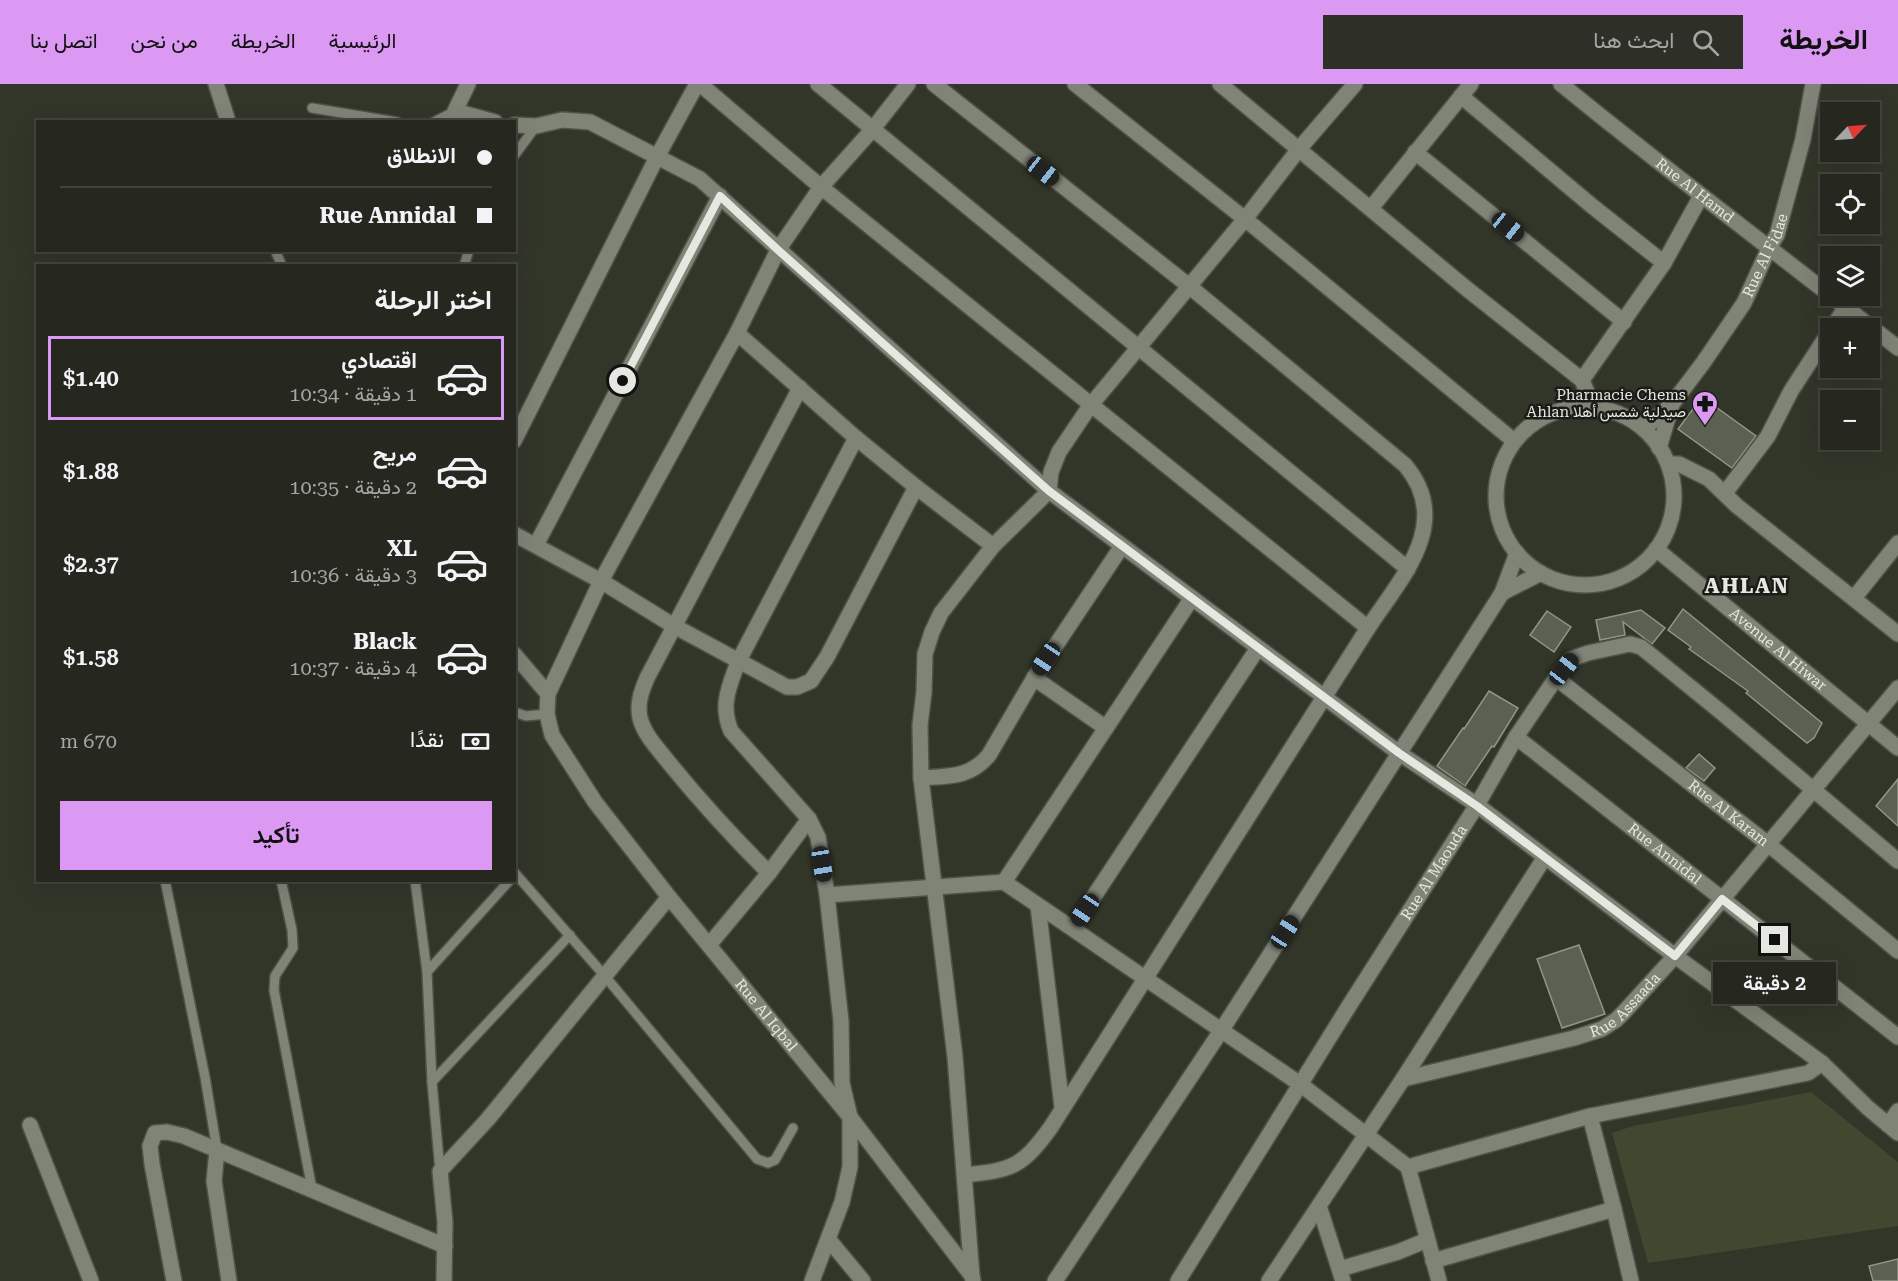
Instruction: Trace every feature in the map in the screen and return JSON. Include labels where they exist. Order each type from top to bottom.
[{"type":"street","points":[[216,84],[227,120]]},
{"type":"street","points":[[468,84],[455,111],[488,120]]},
{"type":"street","points":[[516,437],[657,157],[698,84],[821,187],[1368,627]]},
{"type":"street","points":[[818,84],[1407,569]]},
{"type":"street","points":[[546,714],[548,694],[601,581],[737,333],[778,250],[821,187],[872,130],[908,84]]},
{"type":"street","points":[[934,84],[1189,286],[1399,460],[1412,474],[1422,495],[1426,519],[1422,540],[1407,569],[1044,1137],[1024,1160],[1007,1169],[966,1175]]},
{"type":"street","points":[[1075,84],[1245,219],[1514,441]]},
{"type":"street","points":[[1220,84],[1238,90],[1299,148],[1467,289],[1582,380],[1593,406]]},
{"type":"street","points":[[972,1278],[966,1175],[950,1013],[921,778],[920,725],[925,654],[932,632],[941,613],[993,546],[1049,491],[1051,472],[1059,452],[1090,405],[1245,219],[1299,148],[1355,84]]},
{"type":"street","name":"Rue Al Hamd","points":[[1561,84],[1701,196],[1770,246],[1820,286]]},
{"type":"street","name":"Rue Al Fidae","points":[[1644,429],[1672,404],[1703,363],[1744,303],[1770,246],[1778,235],[1813,84]]},
{"type":"street","points":[[1371,208],[1466,90],[1592,206],[1664,262]]},
{"type":"street","points":[[516,125],[536,126],[562,120],[590,122],[700,179],[1049,491],[1399,753],[1477,806],[1675,956],[1822,1063],[1893,1129],[1898,1111]]},
{"type":"street","points":[[1415,152],[1624,322]]},
{"type":"street","points":[[536,545],[720,196]]},
{"type":"street","points":[[1582,380],[1664,262],[1701,196]]},
{"type":"street","points":[[1839,318],[1846,307]]},
{"type":"street","name":"Rue Al Hamd","points":[[1846,307],[1898,348]]},
{"type":"street","points":[[737,333],[856,438],[993,546]]},
{"type":"street","points":[[1725,493],[1768,436],[1791,391],[1820,347]]},
{"type":"street","points":[[769,873],[704,805],[656,746],[642,725],[639,705],[641,693],[674,626],[800,388]]},
{"type":"street","name":"Rue Al Fidae","points":[[1659,448],[1672,404]]},
{"type":"street","points":[[1593,406],[1620,414],[1644,429],[1659,448],[1668,464],[1673,486],[1673,508],[1667,530],[1656,549],[1643,563],[1612,581],[1575,584],[1541,573],[1517,554],[1504,533],[1497,510],[1496,485],[1502,462],[1514,441],[1530,425],[1549,413],[1570,407],[1593,406]]},
{"type":"street","points":[[812,1281],[842,1202],[850,1167],[850,1117],[842,1083],[841,1021],[827,895],[818,837],[809,819],[793,798],[731,731],[725,715],[725,701],[738,662],[856,438]]},
{"type":"street","points":[[1668,464],[1679,464],[1709,479],[1737,506],[1898,634]]},
{"type":"street","points":[[516,535],[601,581],[738,662],[787,687],[797,687],[811,681],[827,657],[916,487]]},
{"type":"street","points":[[1854,598],[1898,543]]},
{"type":"street","points":[[921,778],[965,774],[982,763],[1034,678],[1122,546]]},
{"type":"street","name":"Avenue Al Hiwar","points":[[1656,549],[1898,748]]},
{"type":"street","points":[[1055,1281],[1221,1031],[1502,593],[1517,554]]},
{"type":"street","points":[[1502,593],[1541,573]]},
{"type":"street","points":[[1004,882],[1192,597]]},
{"type":"street","name":"Rue Al Maouda","points":[[1178,1281],[1477,806],[1516,737],[1571,659],[1630,644],[1641,647],[1721,711],[1898,861]]},
{"type":"street","points":[[1073,928],[1258,648]]},
{"type":"street","points":[[516,656],[548,694]]},
{"type":"street","points":[[1034,678],[1106,728]]},
{"type":"street","name":"Rue Al Karam","points":[[1556,678],[1768,844],[1898,951]]},
{"type":"street","name":"Rue Assaada","points":[[1403,1079],[1574,1038],[1602,1029],[1616,1020],[1675,956],[1898,688]]},
{"type":"street","name":"Rue Al Iqbal","points":[[546,714],[552,735],[595,802],[669,897],[850,1117],[972,1278]]},
{"type":"street","name":"Rue Annidal","points":[[1516,737],[1898,1037]]},
{"type":"street","points":[[709,945],[769,873],[809,819]]},
{"type":"street","points":[[1269,1281],[1403,1079],[1545,856]]},
{"type":"street","points":[[827,895],[1004,882],[1300,1084],[1408,1167],[1439,1281]]},
{"type":"street","points":[[444,1281],[445,1222],[440,1171],[488,1119],[669,897]]},
{"type":"street","points":[[1038,906],[1062,1107]]},
{"type":"street","points":[[1408,1167],[1590,1116],[1808,1073],[1822,1063]]},
{"type":"street","points":[[1590,1116],[1631,1281]]},
{"type":"street","points":[[30,1125],[91,1281]]},
{"type":"street","points":[[174,1281],[152,1164],[150,1146],[155,1133],[167,1132],[184,1136],[445,1246]]},
{"type":"street","points":[[217,1150],[214,1181],[229,1281]]},
{"type":"street","points":[[1318,1206],[1341,1275],[1427,1240]]},
{"type":"street","points":[[1433,1261],[1614,1209]]},
{"type":"street","points":[[829,1240],[863,1281]]},
{"type":"lane","points":[[312,108],[385,120]]},
{"type":"lane","points":[[438,120],[455,111]]},
{"type":"lane","points":[[516,153],[536,126]]},
{"type":"lane","points":[[516,713],[526,716],[546,714]]},
{"type":"lane","points":[[516,877],[570,934],[760,1162],[768,1163],[775,1160],[793,1128]]},
{"type":"lane","points":[[165,882],[205,1077],[217,1150]]},
{"type":"lane","points":[[281,882],[292,930],[293,948],[275,976],[274,990],[312,1189]]},
{"type":"lane","points":[[415,882],[427,972],[432,1082],[440,1171]]},
{"type":"lane","points":[[427,972],[508,882]]},
{"type":"lane","points":[[432,1082],[570,934]]},
{"type":"green space","points":[[1811,1092],[1898,1162],[1898,1226],[1648,1263],[1612,1133],[1633,1126]]},
{"type":"building","points":[[1702,397],[1756,436],[1732,468],[1678,429]]},
{"type":"building","points":[[1683,609],[1822,723],[1814,738],[1807,743],[1746,693],[1748,691],[1689,649],[1691,647],[1668,630]]},
{"type":"building","points":[[1641,610],[1665,628],[1652,644],[1623,622],[1625,635],[1600,640],[1596,620]]},
{"type":"building","points":[[1547,611],[1571,627],[1554,652],[1530,635]]},
{"type":"building","points":[[1489,691],[1518,708],[1494,747],[1492,746],[1465,786],[1437,766]]},
{"type":"building","points":[[1699,754],[1715,768],[1704,781],[1686,768]]},
{"type":"building","points":[[1898,779],[1898,826],[1876,806]]},
{"type":"building","points":[[1579,945],[1605,1014],[1562,1028],[1537,959]]},
{"type":"building","points":[[1898,1259],[1898,1281],[1873,1281],[1869,1266]]},
{"type":"place","name":"Pharmacie Chems Ahlan صيدلية شمس أهلا","points":[[1705,427]]},
{"type":"district","name":"AHLAN","points":[[1747,586]]},
{"type":"route","points":[[623,381],[720,196],[1049,491],[1399,753],[1545,856],[1675,956],[1722,899],[1775,940]]}]
